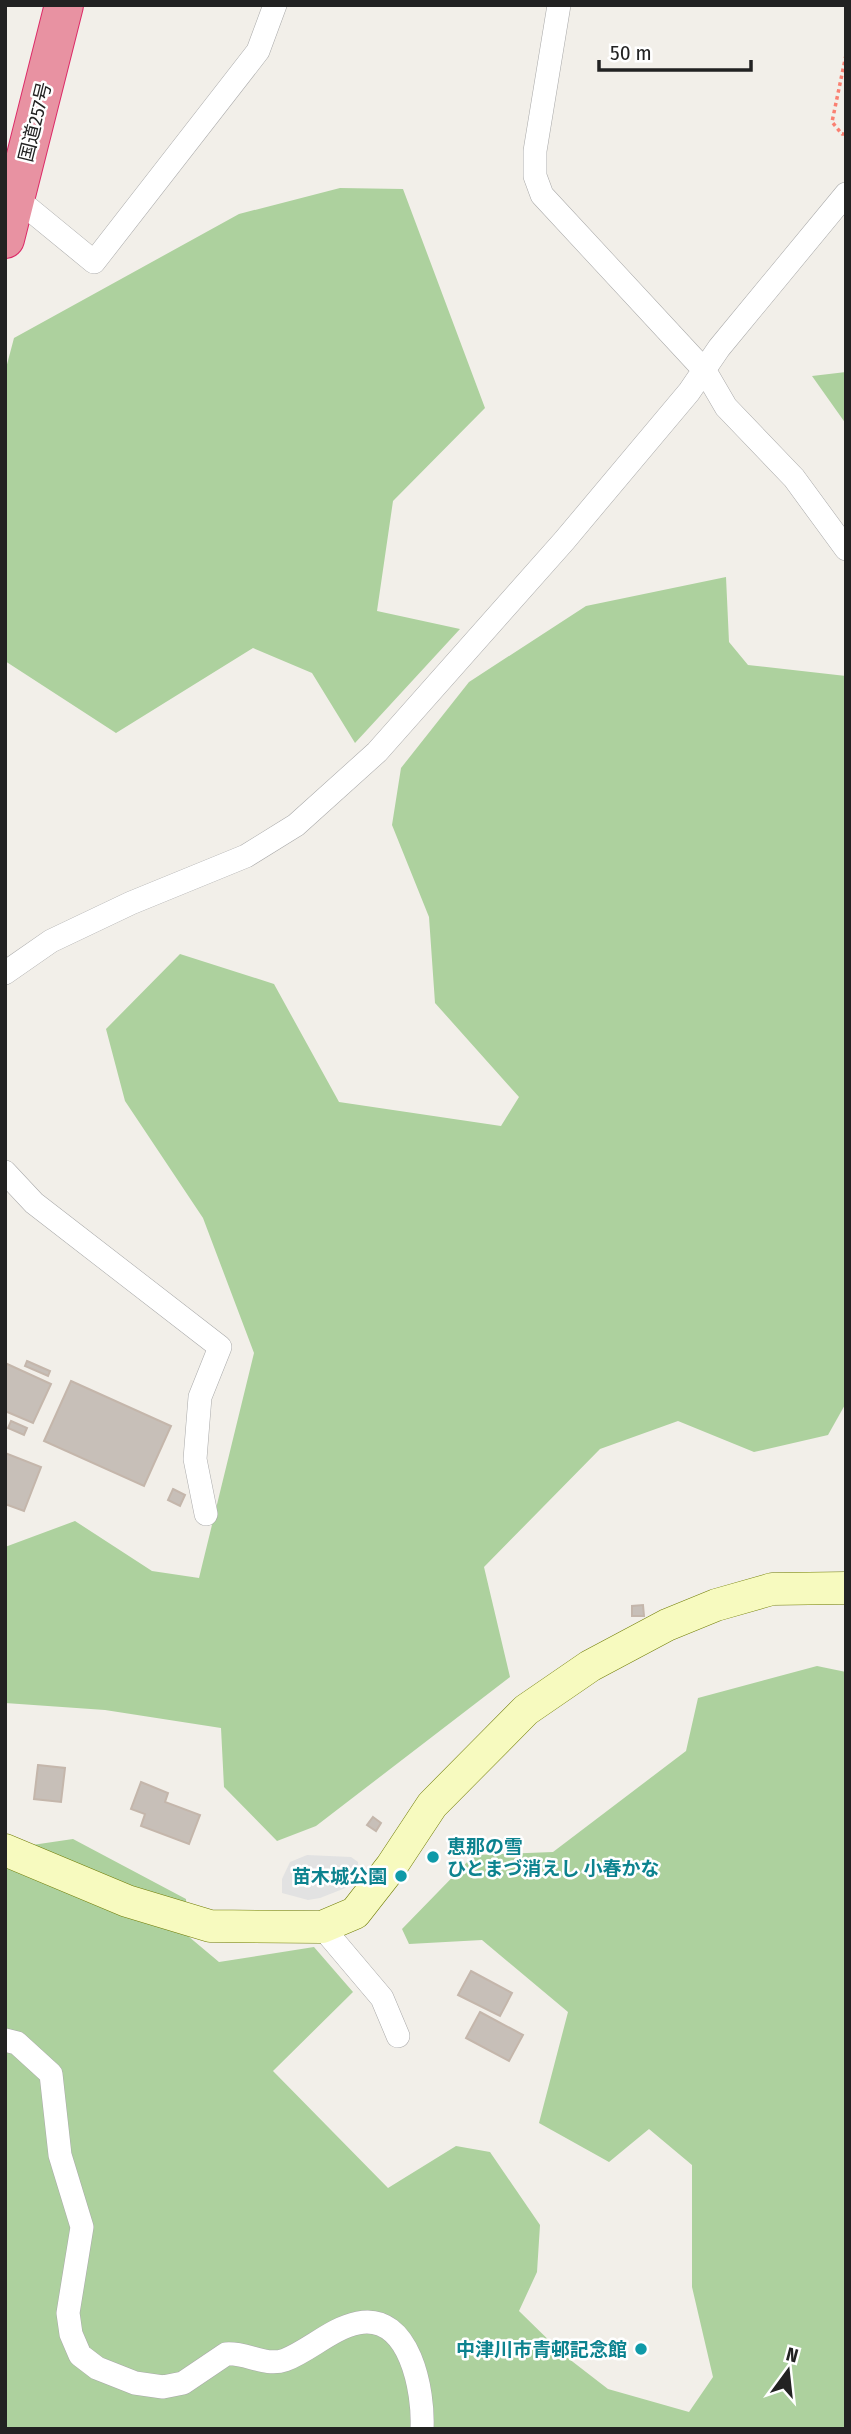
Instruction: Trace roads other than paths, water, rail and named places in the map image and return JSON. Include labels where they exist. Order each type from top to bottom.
[{"type":"highway","name":"国道257号","points":[[5,239],[64,5]]},
{"type":"street","points":[[16,198],[94,262],[258,51],[275,5]]},
{"type":"street","points":[[559,5],[536,151],[535,176],[542,195],[705,371],[726,407],[794,478],[846,548]]},
{"type":"street","points":[[5,973],[51,941],[131,903],[246,856],[296,825],[377,752],[564,541],[705,371],[719,348],[846,194]]},
{"type":"street","points":[[5,1172],[34,1203],[220,1347],[200,1397],[195,1460],[205,1514]]},
{"type":"street","points":[[5,1850],[127,1901],[210,1926],[322,1927],[355,1913],[391,1867],[432,1805],[526,1710],[590,1665],[667,1625],[716,1605],[772,1589],[846,1588]]},
{"type":"street","points":[[322,1927],[383,1998],[398,2036]]},
{"type":"street","points":[[5,2039],[17,2043],[51,2074],[60,2155],[82,2227],[68,2313],[71,2334],[80,2355],[97,2368],[122,2378],[163,2387],[183,2383],[226,2354],[283,2361],[355,2323],[385,2325],[399,2337],[411,2359],[419,2392],[422,2429]]},
{"type":"place","name":"恵那の雪 ひとまづ消えし 小春かな","points":[[433,1857]]},
{"type":"place","name":"苗木城公園","points":[[401,1876]]},
{"type":"place","name":"中津川市青邨記念館","points":[[641,2349]]}]
